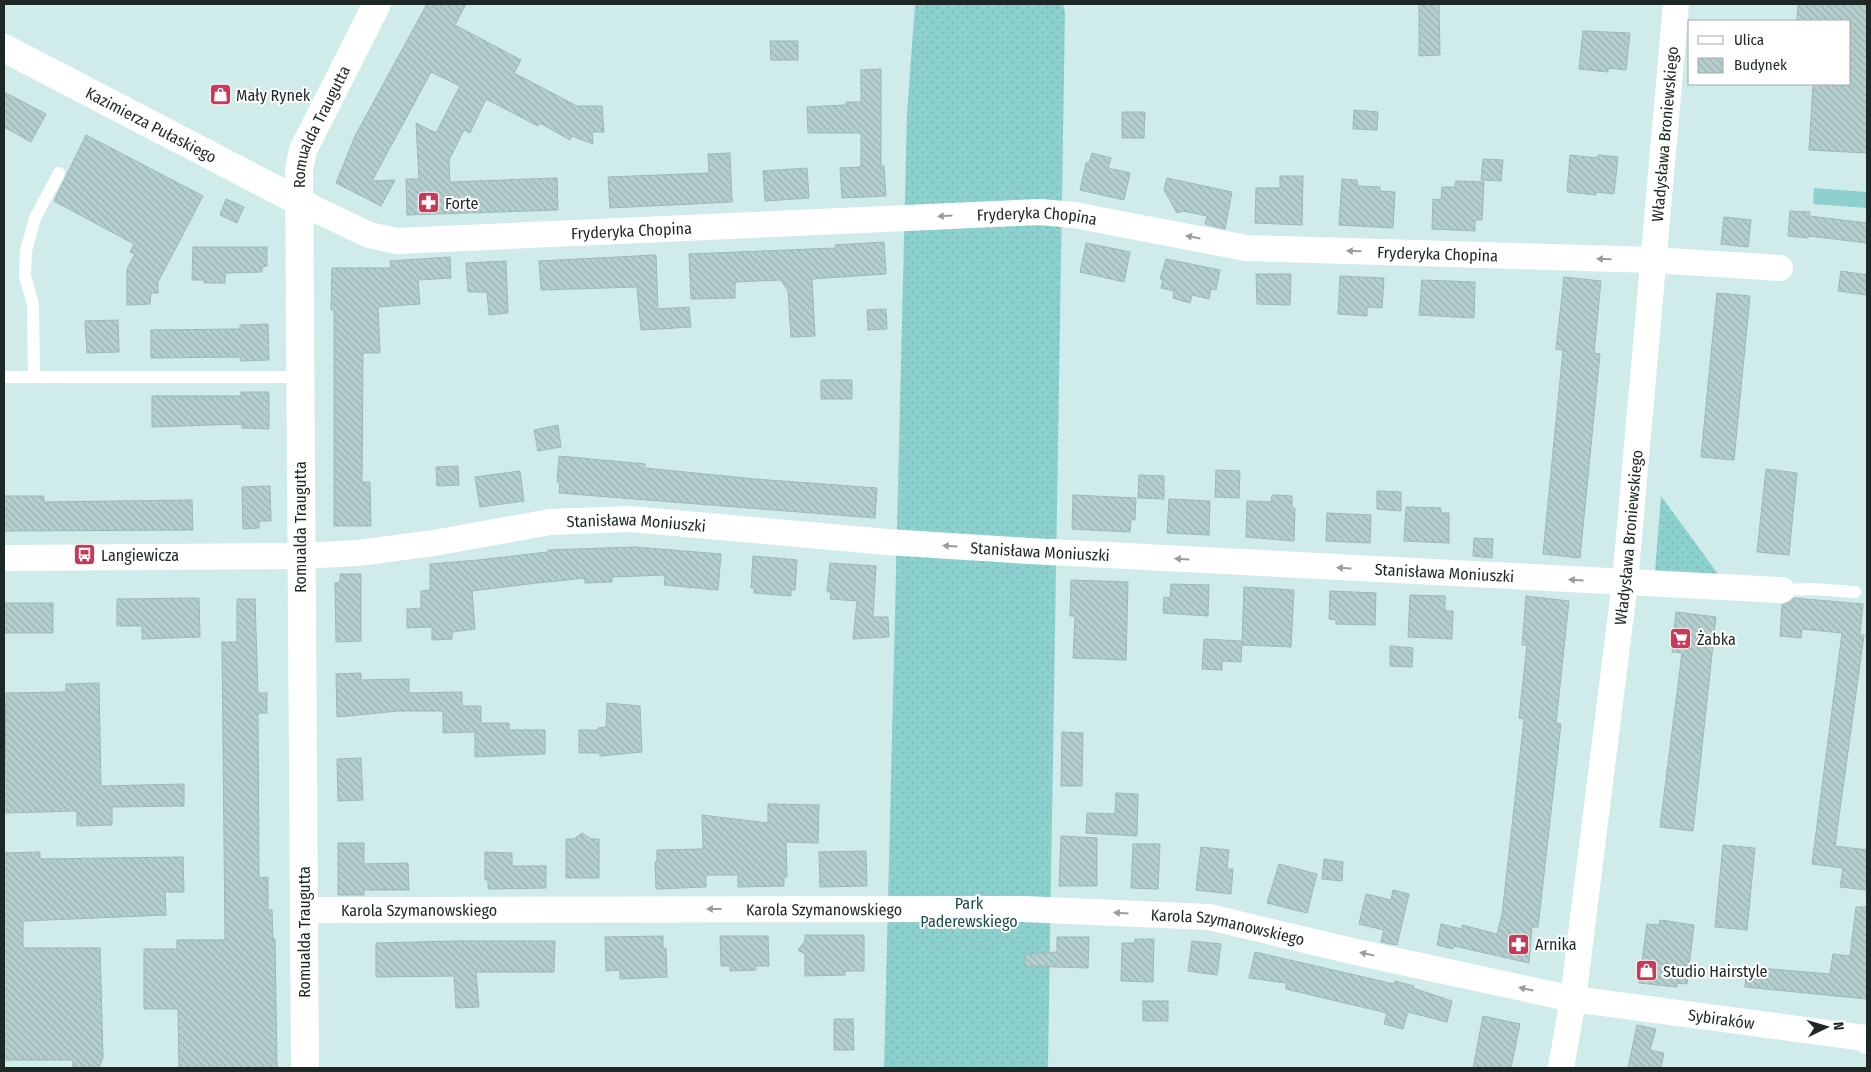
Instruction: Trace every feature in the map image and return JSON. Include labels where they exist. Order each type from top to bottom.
[{"type":"street","name":"Romualda Traugutta","points":[[305,1068],[300,556],[299,170],[303,150],[377,4]]},
{"type":"street","name":"Władysława Broniewskiego","points":[[1561,1068],[1574,999],[1625,582],[1676,4]]},
{"type":"street","name":"Kazimierza Pułaskiego","points":[[4,48],[298,201]]},
{"type":"street","name":"Fryderyka Chopina","points":[[298,201],[368,235],[397,241],[1040,212],[1074,214],[1246,248],[1653,260],[1780,268]]},
{"type":"street","name":"Stanisława Moniuszki","points":[[4,558],[300,556],[358,553],[434,543],[550,522],[630,519],[887,542],[1782,590]]},
{"type":"street","name":"Karola Szymanowskiego","points":[[304,910],[1023,908],[1209,917],[1356,952],[1574,999]]},
{"type":"street","name":"Sybiraków","points":[[1574,999],[1865,1038],[1867,1041]]},
{"type":"lane","points":[[34,377],[33,305],[25,276],[26,251],[35,218],[59,173]]},
{"type":"lane","points":[[4,377],[300,377]]},
{"type":"lane","points":[[1782,590],[1813,589],[1854,592]]},
{"type":"green space","name":"Park Paderewskiego","points":[[915,4],[1063,4],[1065,12],[1048,1068],[884,1068],[907,114]]},
{"type":"green space","points":[[1814,188],[1867,192],[1867,208],[1813,204]]},
{"type":"green space","points":[[1661,496],[1721,578],[1655,571]]},
{"type":"building","points":[[427,4],[466,4],[455,25],[521,60],[514,73],[577,106],[602,106],[604,132],[592,132],[593,144],[572,136],[570,140],[540,123],[538,126],[486,99],[470,133],[464,130],[449,160],[450,182],[557,178],[558,210],[407,215],[406,179],[419,179],[416,123],[436,133],[460,86],[431,72],[372,181],[395,180],[381,206],[336,183],[355,136]]},
{"type":"building","points":[[1419,4],[1439,4],[1440,55],[1419,56]]},
{"type":"building","points":[[1798,4],[1867,4],[1867,153],[1809,150],[1813,85],[1851,85],[1851,20],[1797,20]]},
{"type":"building","points":[[1583,31],[1630,33],[1626,70],[1608,68],[1608,72],[1579,69]]},
{"type":"building","points":[[770,41],[798,41],[798,60],[771,60]]},
{"type":"building","points":[[881,69],[881,166],[884,166],[886,196],[842,198],[840,168],[861,167],[861,133],[808,133],[807,107],[846,105],[846,102],[861,102],[861,70]]},
{"type":"building","points":[[4,92],[46,114],[31,142],[4,127]]},
{"type":"building","points":[[1354,110],[1378,112],[1377,130],[1353,129]]},
{"type":"building","points":[[1122,112],[1145,112],[1144,138],[1122,138]]},
{"type":"building","points":[[86,135],[203,196],[158,282],[158,293],[151,293],[150,304],[127,305],[127,269],[135,254],[130,252],[134,244],[54,201]]},
{"type":"building","points":[[730,153],[732,202],[610,208],[608,177],[709,173],[708,154]]},
{"type":"building","points":[[1092,153],[1111,158],[1108,168],[1130,173],[1124,200],[1080,190],[1086,163],[1089,163]]},
{"type":"building","points":[[1570,155],[1597,158],[1598,155],[1618,157],[1614,194],[1596,192],[1596,195],[1567,192]]},
{"type":"building","points":[[1483,159],[1503,160],[1501,181],[1481,180]]},
{"type":"building","points":[[807,168],[809,198],[765,201],[763,171]]},
{"type":"building","points":[[1280,176],[1303,176],[1302,225],[1255,223],[1256,188],[1280,188]]},
{"type":"building","points":[[1167,178],[1232,192],[1225,229],[1205,224],[1207,216],[1183,211],[1177,213],[1164,190]]},
{"type":"building","points":[[1342,179],[1357,180],[1358,186],[1380,187],[1380,191],[1395,192],[1393,228],[1339,225]]},
{"type":"building","points":[[1456,181],[1484,182],[1482,220],[1475,220],[1475,231],[1432,229],[1433,199],[1441,200],[1442,187],[1455,187]]},
{"type":"building","points":[[226,199],[244,207],[237,223],[220,215]]},
{"type":"building","points":[[1790,211],[1810,212],[1809,216],[1867,223],[1867,243],[1809,236],[1808,238],[1788,236]]},
{"type":"building","points":[[1724,217],[1751,220],[1748,247],[1721,244]]},
{"type":"building","points":[[884,242],[886,274],[812,279],[815,336],[791,337],[788,291],[781,280],[735,282],[735,298],[691,299],[689,254],[836,248],[835,245]]},
{"type":"building","points":[[1086,243],[1130,252],[1124,282],[1080,272]]},
{"type":"building","points":[[193,247],[267,247],[267,266],[262,267],[262,272],[225,273],[225,283],[204,283],[204,280],[192,280]]},
{"type":"building","points":[[656,255],[658,309],[689,307],[691,327],[641,330],[637,287],[541,290],[539,261]]},
{"type":"building","points":[[450,257],[451,278],[418,280],[420,304],[378,307],[380,353],[363,353],[362,482],[370,482],[371,526],[334,526],[334,310],[331,310],[332,268],[391,268],[390,261]]},
{"type":"building","points":[[1166,259],[1220,270],[1216,290],[1211,289],[1209,299],[1192,295],[1190,303],[1173,298],[1174,291],[1161,288],[1163,279],[1160,279]]},
{"type":"building","points":[[506,261],[508,313],[489,315],[487,292],[468,292],[466,263]]},
{"type":"building","points":[[1841,271],[1867,275],[1867,295],[1838,291]]},
{"type":"building","points":[[1256,274],[1291,274],[1290,305],[1257,304]]},
{"type":"building","points":[[1340,276],[1384,278],[1382,308],[1367,307],[1367,316],[1338,314]]},
{"type":"building","points":[[1564,277],[1601,281],[1594,353],[1600,354],[1580,558],[1543,554],[1563,350],[1556,349]]},
{"type":"building","points":[[1422,280],[1475,282],[1474,318],[1419,315]]},
{"type":"building","points":[[1717,293],[1750,296],[1734,460],[1701,457]]},
{"type":"building","points":[[886,309],[887,329],[868,330],[867,310]]},
{"type":"building","points":[[118,320],[119,352],[87,353],[85,321]]},
{"type":"building","points":[[268,324],[269,360],[241,361],[240,357],[151,358],[151,330],[240,329],[240,325]]},
{"type":"building","points":[[821,380],[852,380],[852,399],[821,399]]},
{"type":"building","points":[[241,392],[269,392],[269,429],[242,428],[242,424],[152,427],[152,396],[241,396]]},
{"type":"building","points":[[558,425],[561,447],[538,451],[534,430]]},
{"type":"building","points":[[559,456],[645,464],[645,468],[755,479],[877,488],[875,518],[559,493],[560,482],[557,482]]},
{"type":"building","points":[[458,466],[459,485],[437,486],[436,467]]},
{"type":"building","points":[[1766,469],[1797,473],[1789,555],[1757,552]]},
{"type":"building","points":[[1216,470],[1240,471],[1239,498],[1215,497]]},
{"type":"building","points":[[520,471],[524,501],[480,507],[475,477]]},
{"type":"building","points":[[1139,475],[1164,476],[1164,499],[1138,498]]},
{"type":"building","points":[[270,486],[271,521],[259,521],[259,528],[243,529],[242,487]]},
{"type":"building","points":[[1377,491],[1401,492],[1401,511],[1377,509]]},
{"type":"building","points":[[1073,495],[1136,498],[1135,520],[1131,520],[1130,532],[1072,529]]},
{"type":"building","points":[[1272,495],[1292,496],[1292,508],[1295,508],[1294,541],[1246,537],[1247,501],[1271,502]]},
{"type":"building","points":[[4,496],[44,496],[44,502],[192,500],[193,530],[4,531]]},
{"type":"building","points":[[1169,499],[1210,501],[1209,535],[1167,533]]},
{"type":"building","points":[[1406,507],[1441,508],[1441,513],[1449,513],[1449,543],[1404,541]]},
{"type":"building","points":[[1327,513],[1371,515],[1370,543],[1326,541]]},
{"type":"building","points":[[1474,538],[1493,539],[1492,558],[1473,556]]},
{"type":"building","points":[[635,547],[721,554],[718,590],[664,585],[665,575],[612,577],[612,582],[585,583],[585,578],[537,583],[472,591],[475,629],[452,632],[452,639],[432,640],[432,627],[407,628],[407,609],[421,608],[421,591],[430,590],[430,564],[548,552],[548,550]]},
{"type":"building","points":[[753,556],[797,560],[795,590],[791,590],[791,596],[754,593],[754,588],[751,588]]},
{"type":"building","points":[[830,563],[876,566],[873,617],[888,617],[889,637],[853,639],[857,601],[830,599],[831,592],[827,592]]},
{"type":"building","points":[[340,574],[361,574],[361,641],[336,642],[335,583],[340,582]]},
{"type":"building","points":[[1071,580],[1128,582],[1126,660],[1073,658],[1075,616],[1070,616]]},
{"type":"building","points":[[1171,584],[1209,585],[1208,616],[1163,613],[1164,597],[1170,598]]},
{"type":"building","points":[[1244,587],[1294,590],[1291,647],[1242,645]]},
{"type":"building","points":[[1330,591],[1376,593],[1375,625],[1336,624],[1336,620],[1329,619]]},
{"type":"building","points":[[1410,595],[1445,596],[1445,611],[1453,611],[1452,639],[1408,637]]},
{"type":"building","points":[[1526,596],[1569,601],[1556,723],[1561,724],[1538,927],[1532,927],[1529,963],[1454,946],[1453,949],[1437,945],[1441,924],[1462,929],[1462,925],[1497,934],[1502,915],[1524,719],[1519,718],[1527,645],[1522,645]]},
{"type":"building","points":[[199,598],[200,637],[142,639],[142,626],[117,626],[117,599]]},
{"type":"building","points":[[1794,598],[1863,604],[1860,635],[1864,635],[1835,846],[1867,850],[1867,890],[1840,887],[1843,868],[1812,864],[1842,633],[1802,629],[1801,638],[1780,636],[1782,605]]},
{"type":"building","points":[[237,599],[255,599],[258,693],[267,693],[267,713],[258,713],[259,878],[268,877],[268,910],[272,910],[273,939],[275,939],[277,1068],[179,1068],[178,1009],[144,1009],[144,949],[177,949],[177,940],[225,940],[222,642],[237,642]]},
{"type":"building","points":[[4,603],[53,603],[53,633],[4,633]]},
{"type":"building","points":[[1676,612],[1716,617],[1693,831],[1660,827],[1682,653],[1672,652]]},
{"type":"building","points":[[1204,639],[1242,641],[1241,662],[1222,661],[1222,670],[1202,669]]},
{"type":"building","points":[[1390,646],[1413,648],[1412,667],[1390,666]]},
{"type":"building","points":[[361,673],[361,680],[409,679],[409,693],[462,692],[462,706],[481,706],[481,723],[509,723],[509,730],[545,730],[545,754],[475,757],[475,732],[443,733],[443,711],[398,711],[337,717],[336,674]]},
{"type":"building","points":[[99,683],[101,786],[184,784],[184,806],[112,807],[112,825],[77,826],[77,811],[4,813],[6,693],[66,692],[66,684]]},
{"type":"building","points":[[607,703],[640,706],[642,752],[600,756],[600,753],[579,753],[579,730],[598,730],[598,728],[606,727]]},
{"type":"building","points":[[1062,732],[1083,733],[1082,786],[1061,786]]},
{"type":"building","points":[[361,758],[363,800],[338,801],[337,759]]},
{"type":"building","points":[[1116,793],[1138,794],[1137,836],[1086,833],[1087,813],[1115,814]]},
{"type":"building","points":[[768,804],[819,805],[818,843],[786,842],[787,877],[784,877],[784,886],[738,887],[738,875],[706,875],[706,887],[656,889],[655,862],[657,862],[657,850],[703,849],[702,815],[768,823]]},
{"type":"building","points":[[582,833],[591,839],[599,839],[599,878],[566,878],[566,839],[574,839]]},
{"type":"building","points":[[1061,836],[1097,838],[1097,886],[1059,886]]},
{"type":"building","points":[[338,843],[364,843],[364,864],[408,863],[409,890],[364,890],[364,895],[338,895]]},
{"type":"building","points":[[1133,844],[1160,844],[1158,889],[1131,888]]},
{"type":"building","points":[[1723,845],[1755,848],[1747,930],[1715,927]]},
{"type":"building","points":[[1201,847],[1229,850],[1227,869],[1233,869],[1231,894],[1196,890]]},
{"type":"building","points":[[866,851],[867,886],[820,887],[819,852]]},
{"type":"building","points":[[40,852],[40,859],[183,857],[184,892],[165,892],[166,915],[23,921],[23,948],[100,948],[103,1058],[99,1068],[73,1068],[73,1060],[4,1060],[4,853]]},
{"type":"building","points":[[485,852],[512,853],[512,866],[546,866],[546,888],[488,889],[488,880],[485,880]]},
{"type":"building","points":[[1324,859],[1343,862],[1342,881],[1322,879]]},
{"type":"building","points":[[1279,864],[1317,874],[1307,913],[1267,903]]},
{"type":"building","points":[[1393,890],[1409,894],[1397,945],[1381,942],[1384,930],[1359,924],[1366,894],[1391,900]]},
{"type":"building","points":[[1856,907],[1867,907],[1867,999],[1745,987],[1747,967],[1830,974],[1833,954],[1850,956]]},
{"type":"building","points":[[1660,920],[1694,925],[1687,984],[1677,983],[1677,987],[1639,983],[1647,924],[1659,925]]},
{"type":"building","points":[[805,935],[864,935],[864,971],[845,971],[845,975],[805,976],[805,954],[798,950],[805,941]]},
{"type":"building","points":[[663,936],[663,949],[666,948],[667,977],[620,979],[620,970],[606,971],[605,937]]},
{"type":"building","points":[[720,936],[768,936],[769,966],[756,966],[756,970],[730,971],[730,966],[721,966]]},
{"type":"building","points":[[1057,937],[1089,937],[1088,968],[1025,966],[1025,954],[1057,952]]},
{"type":"building","points":[[1135,939],[1154,939],[1153,982],[1121,981],[1122,943],[1135,943]]},
{"type":"building","points":[[555,941],[554,972],[476,972],[479,1007],[456,1008],[454,976],[376,977],[376,943]]},
{"type":"building","points":[[1192,941],[1221,944],[1217,975],[1188,971]]},
{"type":"building","points":[[1255,952],[1394,984],[1395,981],[1414,986],[1413,988],[1452,1001],[1447,1022],[1408,1012],[1403,1029],[1384,1024],[1387,1013],[1286,989],[1286,983],[1249,978]]},
{"type":"building","points":[[1143,1001],[1168,1001],[1168,1021],[1143,1021]]},
{"type":"building","points":[[1483,1016],[1520,1024],[1511,1068],[1473,1068]]},
{"type":"building","points":[[834,1019],[853,1019],[854,1050],[834,1050]]},
{"type":"building","points":[[1637,1025],[1656,1029],[1650,1050],[1664,1053],[1661,1068],[1628,1068]]},
{"type":"place","name":"Mały Rynek","points":[[220,95]]},
{"type":"place","name":"Forte","points":[[429,203]]},
{"type":"place","name":"Langiewicza","points":[[85,555]]},
{"type":"place","name":"Żabka","points":[[1681,639]]},
{"type":"place","name":"Arnika","points":[[1519,944]]},
{"type":"place","name":"Studio Hairstyle","points":[[1647,971]]}]
